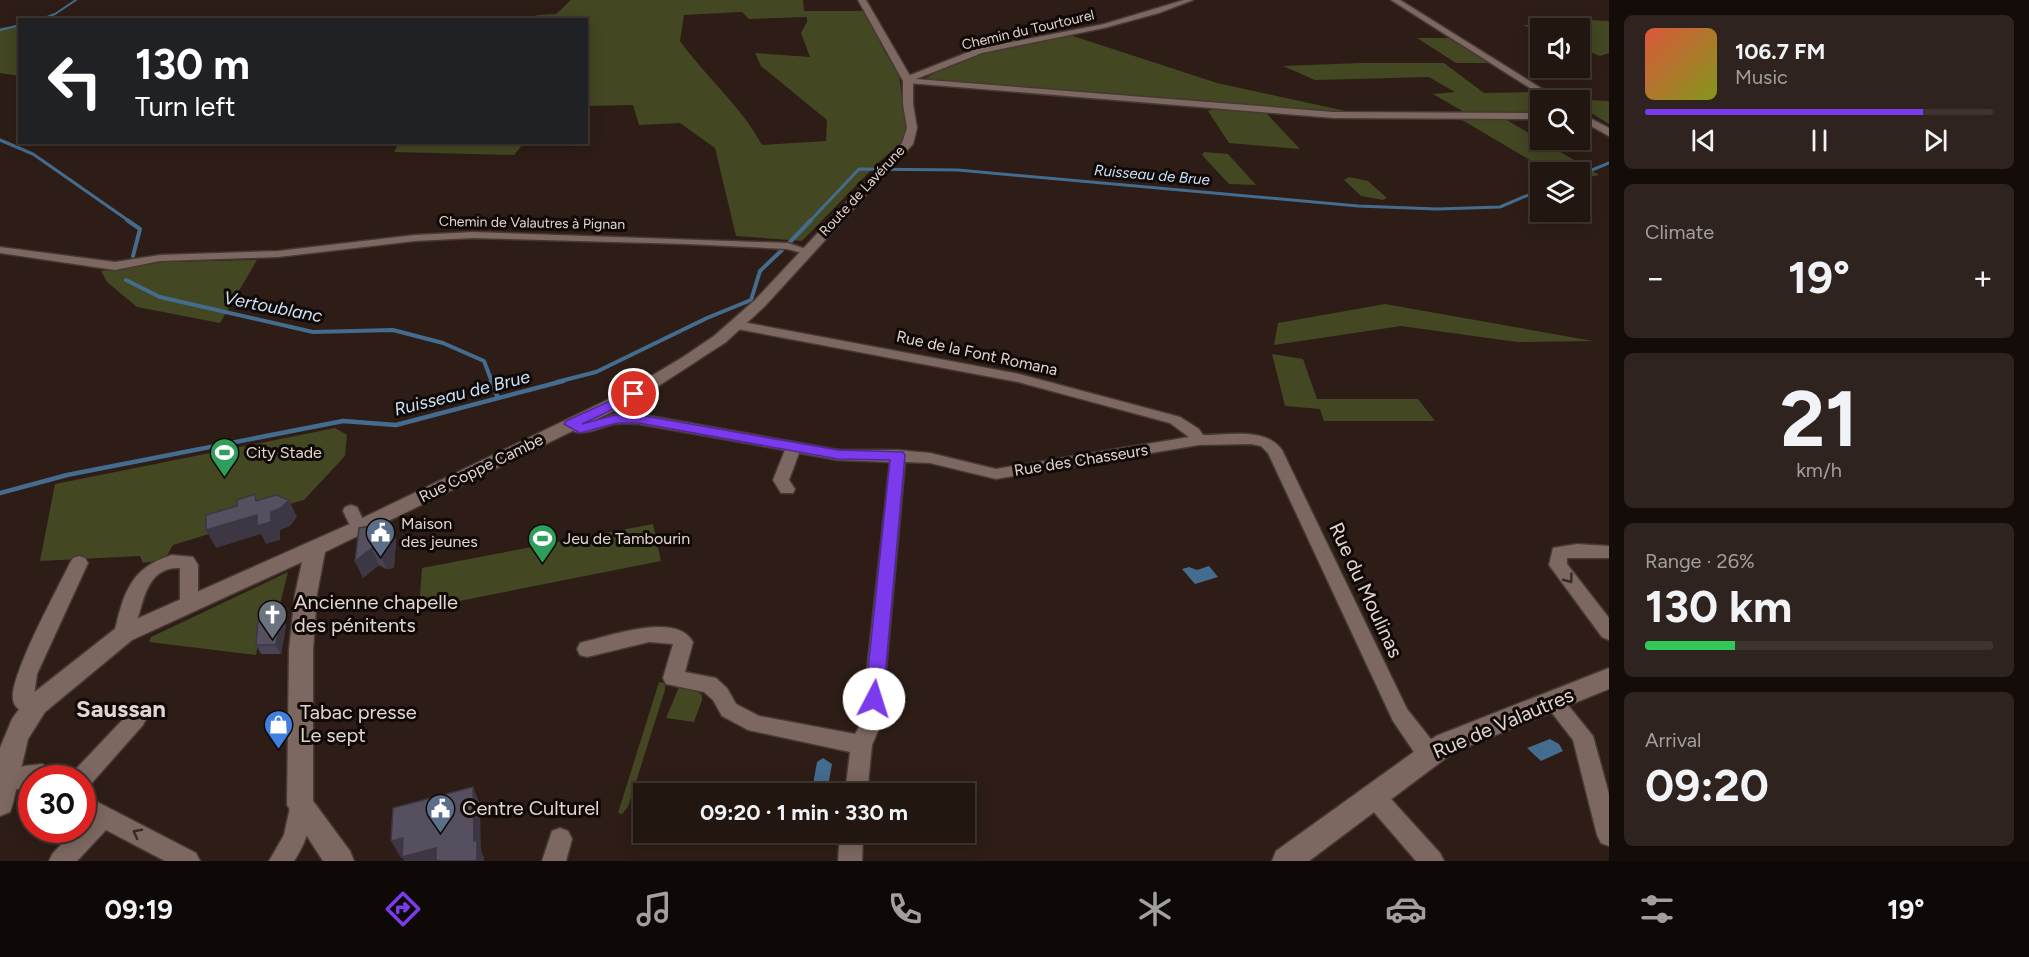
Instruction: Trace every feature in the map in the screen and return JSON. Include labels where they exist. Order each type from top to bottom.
[{"type":"street","name":"Route de Lavérune","points":[[760,303],[907,144],[910,138],[912,128],[908,104],[908,80],[862,0]]},
{"type":"street","name":"Chemin du Tourtourel","points":[[908,80],[978,51],[1093,28],[1166,9],[1190,0]]},
{"type":"street","points":[[1395,0],[1539,90]]},
{"type":"street","points":[[908,80],[1334,115],[1530,116]]},
{"type":"street","points":[[1590,123],[1609,133]]},
{"type":"street","name":"Chemin de Valautres à Pignan","points":[[0,250],[115,266],[160,258],[278,254],[415,238],[473,235],[706,242],[788,246],[806,251]]},
{"type":"street","name":"Rue Coppe Cambe","points":[[2,793],[19,728],[36,705],[124,634],[359,528],[634,394],[697,355],[737,325],[760,303]]},
{"type":"street","name":"Rue de la Font Romana","points":[[737,325],[1019,378],[1175,420],[1194,432],[1199,440]]},
{"type":"street","name":"Rue des Chasseurs","points":[[571,424],[580,429],[616,419],[639,419],[838,455],[898,455],[930,458],[996,474],[1199,440],[1251,439],[1266,443]]},
{"type":"street","name":"Rue du Moulinas","points":[[1266,443],[1274,450],[1400,715],[1422,745],[1431,752]]},
{"type":"street","points":[[788,489],[781,480],[794,447]]},
{"type":"street","points":[[857,783],[861,745],[872,724],[898,455]]},
{"type":"street","points":[[351,511],[359,528]]},
{"type":"street","points":[[281,861],[295,838],[300,805],[301,650],[306,594],[315,548]]},
{"type":"street","points":[[1609,552],[1577,550],[1559,553],[1558,565],[1609,632]]},
{"type":"street","points":[[124,634],[133,603],[145,575],[159,564],[179,560],[189,564],[189,603]]},
{"type":"street","points":[[36,705],[28,704],[23,700],[27,674],[79,563]]},
{"type":"street","points":[[587,649],[649,634],[679,637],[683,642],[673,678],[709,684],[720,694],[729,710],[755,724],[861,745]]},
{"type":"street","name":"Rue de Valautres","points":[[1286,861],[1431,752],[1474,731],[1609,678]]},
{"type":"street","points":[[1552,700],[1582,736],[1609,835]]},
{"type":"street","points":[[94,765],[136,719]]},
{"type":"street","points":[[2,793],[18,781]]},
{"type":"street","points":[[1374,796],[1432,861]]},
{"type":"street","points":[[300,805],[340,861]]},
{"type":"street","points":[[96,813],[188,861]]},
{"type":"street","points":[[67,855],[103,817]]},
{"type":"street","points":[[850,861],[851,843]]},
{"type":"green space","points":[[571,0],[803,0],[804,11],[864,11],[899,75],[907,133],[901,143],[878,163],[802,241],[736,236],[715,148],[680,123],[639,125],[633,105],[588,106],[588,18],[534,18],[537,15],[556,14]],"holes":[[[742,12],[749,19],[807,17],[801,33],[810,57],[755,53],[761,66],[827,120],[826,141],[762,145],[734,104],[680,41],[684,15]]]},
{"type":"green space","points":[[1590,20],[1609,21],[1609,53],[1600,56],[1590,52]]},
{"type":"green space","points":[[18,25],[18,76],[0,73],[0,28]]},
{"type":"green space","points":[[1070,35],[1217,83],[1350,112],[1331,114],[922,80],[958,62],[976,56],[1012,46]]},
{"type":"green space","points":[[1417,38],[1450,38],[1490,63],[1456,63]]},
{"type":"green space","points":[[1444,63],[1484,93],[1530,92],[1530,114],[1464,112],[1433,94],[1455,92],[1429,77],[1315,80],[1283,66]]},
{"type":"green space","points":[[1590,100],[1609,101],[1609,124],[1590,112]]},
{"type":"green space","points":[[1218,108],[1266,113],[1300,149],[1229,143],[1208,111]]},
{"type":"green space","points":[[1457,117],[1505,119],[1530,134],[1530,150],[1557,150],[1577,162],[1533,162]]},
{"type":"green space","points":[[398,144],[523,144],[514,155],[394,152]]},
{"type":"green space","points":[[1204,152],[1228,154],[1256,185],[1229,184],[1202,155]]},
{"type":"green space","points":[[1590,170],[1599,175],[1590,177]]},
{"type":"green space","points":[[1349,177],[1368,181],[1387,198],[1383,200],[1361,196],[1344,180]]},
{"type":"green space","points":[[257,260],[220,323],[137,307],[107,282],[101,271],[159,262]]},
{"type":"green space","points":[[1385,304],[1593,341],[1517,342],[1401,326],[1274,345],[1278,323]]},
{"type":"green space","points":[[1272,354],[1303,359],[1317,399],[1418,399],[1435,421],[1324,421],[1320,409],[1285,406]]},
{"type":"green space","points":[[335,428],[347,435],[345,456],[304,500],[263,511],[245,523],[173,545],[165,559],[143,563],[140,556],[40,561],[55,484]]},
{"type":"green space","name":"Jeu de Tambourin","points":[[653,524],[661,561],[419,609],[422,568]]},
{"type":"green space","points":[[288,572],[275,625],[261,628],[256,655],[149,642],[151,637]]},
{"type":"green space","points":[[659,682],[665,683],[665,690],[636,783],[633,783],[628,807],[622,814],[618,813]]},
{"type":"green space","points":[[679,687],[694,689],[702,695],[694,722],[666,718]]},
{"type":"water","points":[[1209,566],[1218,577],[1195,584],[1182,569],[1189,567],[1197,570]]},
{"type":"water","points":[[1550,739],[1559,744],[1563,751],[1541,761],[1527,748]]},
{"type":"water","points":[[823,758],[832,764],[829,783],[813,783],[817,762]]},
{"type":"building","points":[[255,494],[256,501],[276,495],[289,500],[281,508],[271,512],[271,522],[257,526],[257,515],[206,530],[206,515],[237,506],[237,500]]},
{"type":"building","points":[[390,523],[386,550],[379,551],[372,548],[355,561],[359,528]]},
{"type":"building","points":[[281,616],[276,645],[256,645],[258,621]]},
{"type":"building","name":"Centre Culturel","points":[[473,787],[474,841],[477,840],[477,861],[436,861],[436,848],[402,857],[403,838],[391,841],[393,808]]},
{"type":"waterway","points":[[44,18],[76,0]]},
{"type":"waterway","points":[[0,30],[18,26]]},
{"type":"waterway","name":"Vertoublanc","points":[[0,140],[33,154],[129,221]]},
{"type":"waterway","name":"Ruisseau de Brue","points":[[1590,171],[1609,163]]},
{"type":"waterway","name":"Ruisseau de Brue","points":[[810,221],[859,169],[958,170],[1358,206],[1437,209],[1500,207],[1530,194]]},
{"type":"waterway","name":"Vertoublanc","points":[[127,220],[140,229],[133,256]]},
{"type":"waterway","name":"Ruisseau de Brue","points":[[789,243],[811,220]]},
{"type":"waterway","name":"Ruisseau de Brue","points":[[557,382],[596,372],[707,318],[751,300],[760,271],[782,250]]},
{"type":"waterway","name":"Vertoublanc","points":[[126,280],[160,297],[313,332],[393,330],[443,343],[484,361],[492,382]]},
{"type":"waterway","name":"Vertoublanc","points":[[491,381],[498,398]]},
{"type":"waterway","name":"Ruisseau de Brue","points":[[0,493],[67,475],[343,421],[396,425],[563,381]]},
{"type":"place","name":"City Stade","points":[[225,478]]},
{"type":"place","name":"Maison des jeunes","points":[[380,558]]},
{"type":"place","name":"Jeu de Tambourin","points":[[542,564]]},
{"type":"place","name":"Ancienne chapelle des pénitents","points":[[273,640]]},
{"type":"place","name":"Tabac presse Le sept","points":[[279,750]]},
{"type":"place","name":"Centre Culturel","points":[[441,834]]},
{"type":"district","name":"Saussan","points":[[121,708]]},
{"type":"route","points":[[634,394],[571,424],[580,429],[616,419],[639,419],[838,455],[898,455],[874,699]]}]
